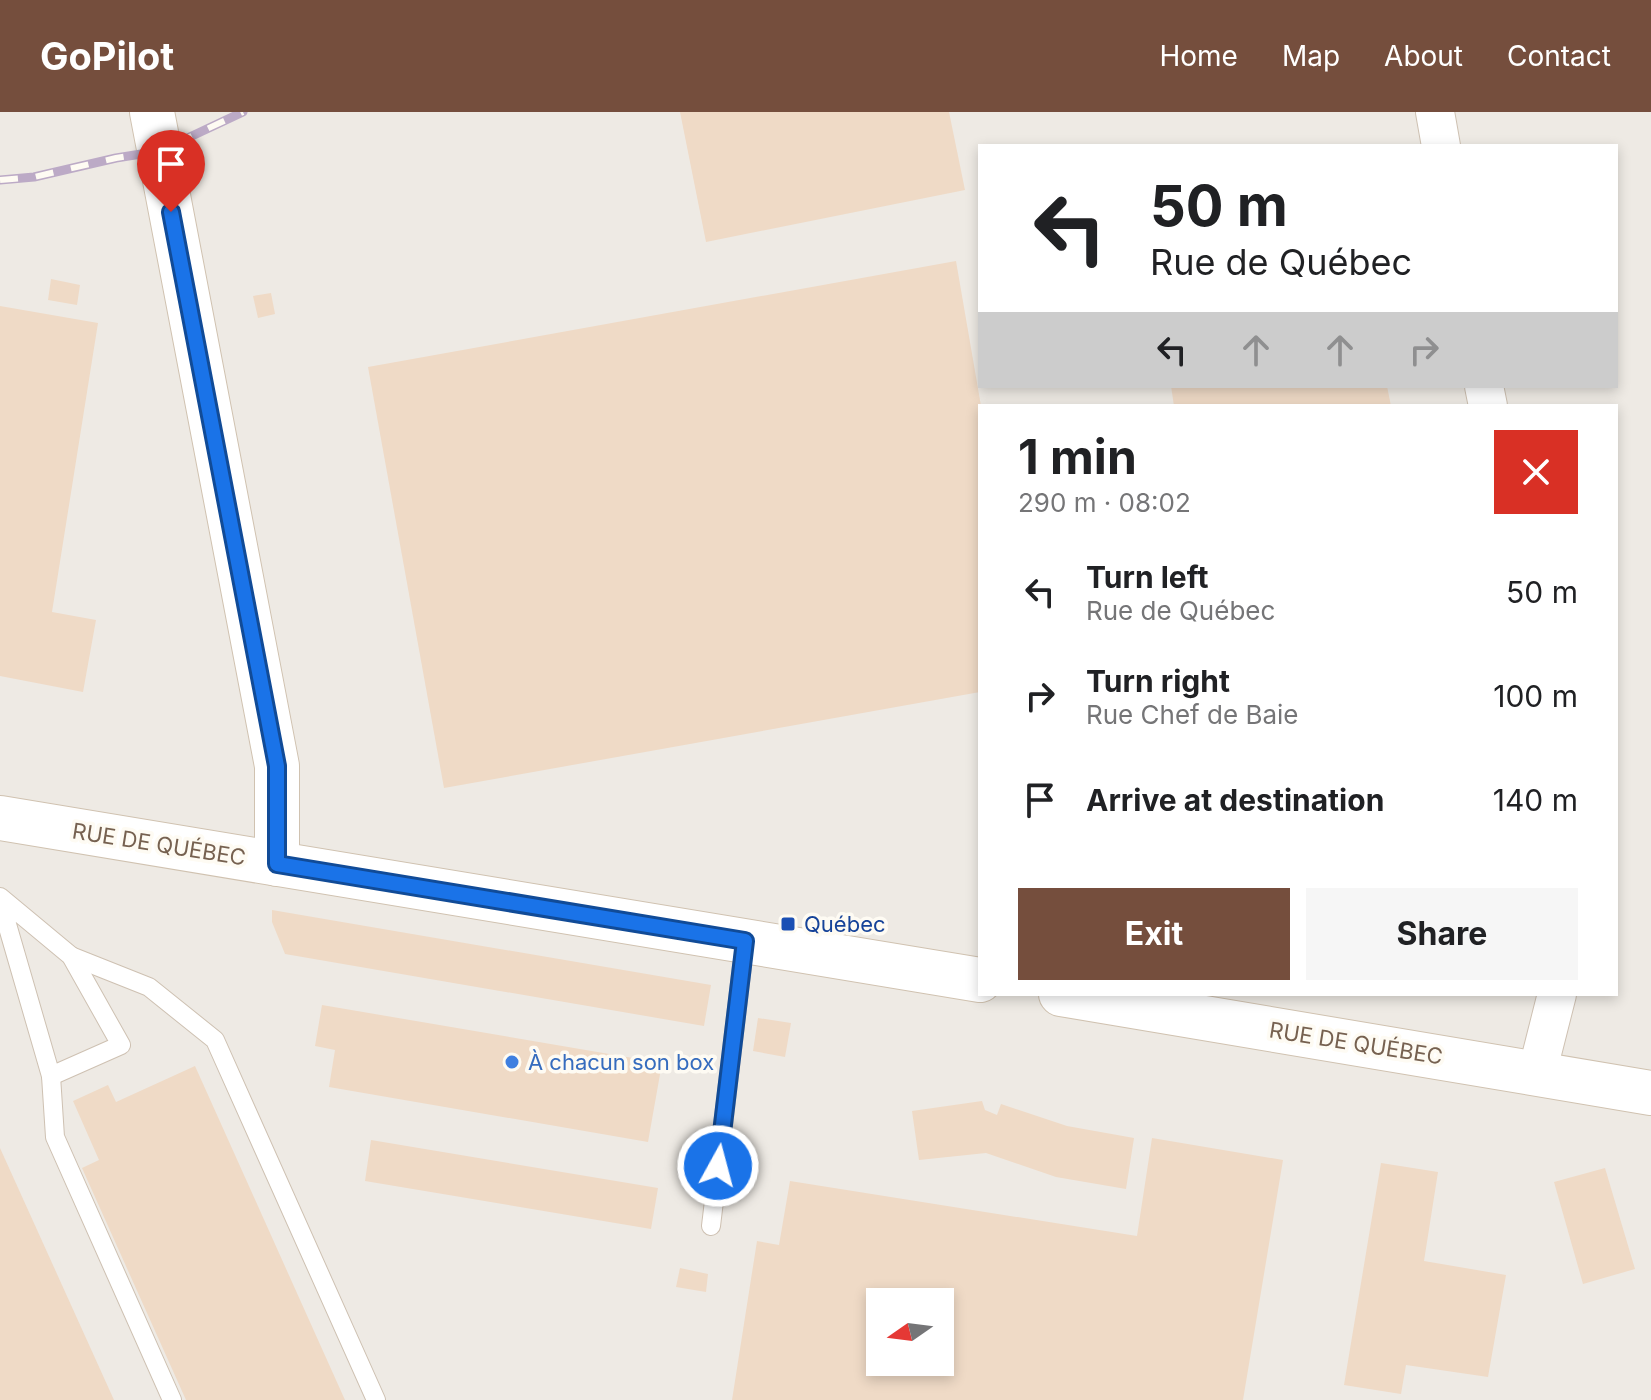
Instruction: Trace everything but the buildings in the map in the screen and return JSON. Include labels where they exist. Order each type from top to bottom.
[{"type":"street","points":[[152,112],[277,766],[277,864]]},
{"type":"street","points":[[1435,112],[1441,144]]},
{"type":"street","name":"RUE DE QUÉBEC","points":[[1,826],[277,864],[978,980]]},
{"type":"street","name":"RUE DE QUÉBEC","points":[[1073,996],[1651,1093]]},
{"type":"street","points":[[1537,1073],[1556,996]]},
{"type":"lane","points":[[0,898],[71,956],[149,987],[215,1040],[376,1400]]},
{"type":"lane","points":[[0,898],[51,1076],[55,1137],[172,1400]]},
{"type":"lane","points":[[711,1226],[745,941]]},
{"type":"lane","points":[[51,1076],[121,1045],[71,956]]},
{"type":"shaded area","points":[[0,112],[1651,112],[1651,1400],[0,1400]]},
{"type":"railway","points":[[0,180],[34,177],[160,151],[243,112]]},
{"type":"place","name":"Québec","points":[[788,924]]},
{"type":"place","name":"À chacun son box","points":[[512,1062]]},
{"type":"route","points":[[171,212],[277,766],[277,864],[745,941],[718,1166]]}]
